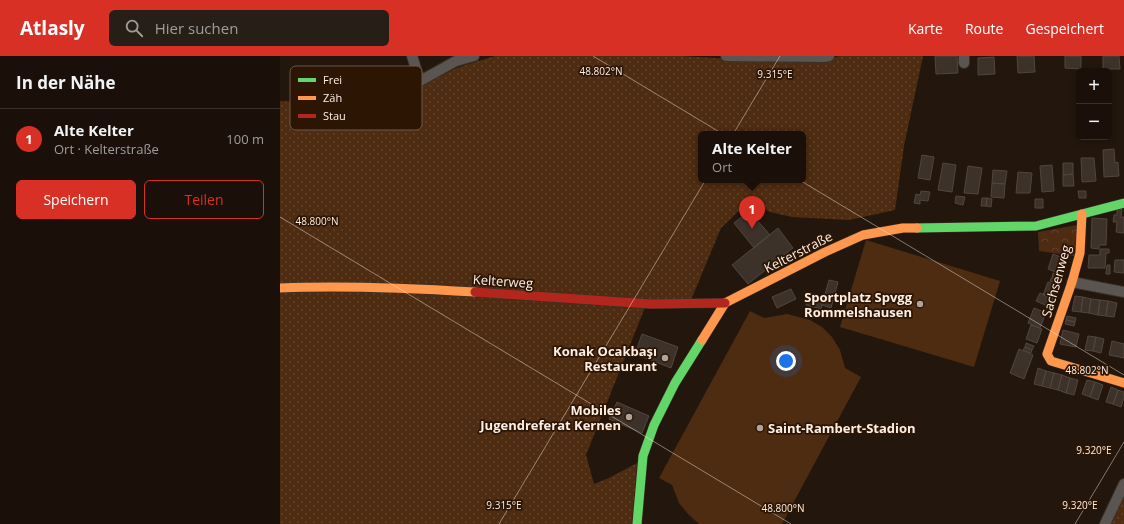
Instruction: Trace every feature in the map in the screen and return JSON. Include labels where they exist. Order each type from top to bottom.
[{"type":"street","points":[[412,56],[415,66]]},
{"type":"street","points":[[422,80],[456,61],[474,56]]},
{"type":"street","points":[[726,56],[829,56]]},
{"type":"street","name":"Kelterstraße","points":[[724,303],[825,252],[863,235],[903,228],[1036,226],[1124,203]]},
{"type":"street","name":"Sachsenweg","points":[[1082,214],[1080,253],[1072,282],[1047,354],[1051,360],[1124,383]]},
{"type":"street","points":[[1072,282],[1124,292]]},
{"type":"street","name":"Kelterweg","points":[[280,288],[323,286],[429,289],[651,304],[724,303]]},
{"type":"street","points":[[637,524],[643,456],[654,425],[675,383],[724,303]]},
{"type":"street","points":[[1105,524],[1124,484]]},
{"type":"green space","points":[[495,56],[681,56],[732,59],[824,61],[839,56],[923,56],[904,146],[895,210],[849,220],[792,217],[770,212],[750,200],[721,228],[691,300],[648,300],[586,455],[594,484],[637,463],[632,524],[280,524],[280,101],[290,102],[290,130],[422,130],[422,85],[459,67]]},
{"type":"green space","points":[[1077,225],[1074,256],[1039,251],[1038,232]]},
{"type":"green space","name":"Sportplatz Spvgg Rommelshausen","points":[[866,240],[1000,281],[974,367],[840,327]]},
{"type":"green space","name":"Saint-Rambert-Stadion","points":[[750,311],[764,318],[787,314],[810,320],[822,327],[832,337],[840,350],[845,368],[861,377],[782,524],[699,524],[679,503],[672,485],[659,478]]},
{"type":"green space","points":[[1124,489],[1124,524],[1107,524]]},
{"type":"building","points":[[935,56],[957,56],[958,73],[936,74]]},
{"type":"building","points":[[1017,56],[1034,56],[1035,72],[1018,73]]},
{"type":"building","points":[[1065,56],[1081,56],[1081,68],[1065,68]]},
{"type":"building","points":[[1103,56],[1119,56],[1120,69],[1103,68]]},
{"type":"building","points":[[994,57],[995,74],[978,75],[978,58]]},
{"type":"building","points":[[1114,149],[1115,163],[1118,162],[1119,176],[1104,177],[1103,150]]},
{"type":"building","points":[[922,155],[934,157],[930,180],[918,178]]},
{"type":"building","points":[[1081,158],[1094,158],[1096,181],[1082,182]]},
{"type":"building","points":[[943,163],[956,165],[952,192],[938,190]]},
{"type":"building","points":[[1063,163],[1073,163],[1073,174],[1063,175]]},
{"type":"building","points":[[1052,165],[1054,191],[1042,192],[1040,166]]},
{"type":"building","points":[[968,166],[982,168],[978,194],[964,193]]},
{"type":"building","points":[[993,170],[1007,171],[1005,184],[992,183]]},
{"type":"building","points":[[1018,172],[1032,173],[1030,193],[1016,193]]},
{"type":"building","points":[[1073,174],[1074,186],[1063,186],[1063,175]]},
{"type":"building","points":[[992,183],[1005,184],[1004,198],[991,197]]},
{"type":"building","points":[[921,191],[930,192],[928,201],[920,200],[920,204],[914,203],[916,194],[920,195]]},
{"type":"building","points":[[1078,191],[1086,191],[1086,198],[1079,198]]},
{"type":"building","points":[[956,196],[965,197],[963,205],[955,203]]},
{"type":"building","points":[[982,198],[987,198],[986,206],[981,206]]},
{"type":"building","points":[[987,198],[992,199],[991,207],[986,206]]},
{"type":"building","points":[[1035,199],[1043,199],[1043,208],[1035,208]]},
{"type":"building","points":[[1117,208],[1122,209],[1121,217],[1124,217],[1124,233],[1116,232],[1117,222],[1113,222],[1114,215],[1117,215]]},
{"type":"building","points":[[749,211],[770,235],[754,248],[734,223]]},
{"type":"building","points":[[1092,218],[1107,219],[1106,245],[1099,245],[1099,249],[1091,248]]},
{"type":"building","points":[[778,228],[793,248],[748,284],[732,265]]},
{"type":"building","points":[[1100,249],[1109,249],[1109,253],[1106,253],[1105,268],[1088,268],[1089,255],[1100,255]]},
{"type":"building","points":[[1053,254],[1066,259],[1060,274],[1048,269]]},
{"type":"building","points":[[1115,260],[1124,260],[1124,273],[1114,272]]},
{"type":"building","points":[[1107,265],[1110,265],[1110,274],[1106,274]]},
{"type":"building","points":[[1053,273],[1061,276],[1060,280],[1052,277]]},
{"type":"building","points":[[1052,277],[1060,280],[1058,284],[1050,281]]},
{"type":"building","points":[[829,280],[838,282],[831,308],[822,305]]},
{"type":"building","points":[[1048,282],[1058,286],[1053,298],[1043,295]]},
{"type":"building","points":[[791,289],[796,299],[777,308],[772,297]]},
{"type":"building","points":[[809,293],[824,297],[821,309],[806,305]]},
{"type":"building","points":[[1040,293],[1053,298],[1050,307],[1036,301]]},
{"type":"building","points":[[1075,296],[1083,297],[1081,312],[1072,311]]},
{"type":"building","points":[[1083,297],[1091,299],[1089,313],[1081,312]]},
{"type":"building","points":[[1091,299],[1100,300],[1098,315],[1089,313]]},
{"type":"building","points":[[1100,300],[1108,301],[1106,316],[1098,315]]},
{"type":"building","points":[[1108,301],[1117,303],[1114,317],[1106,316]]},
{"type":"building","points":[[1034,308],[1046,313],[1040,328],[1028,323]]},
{"type":"building","points":[[1067,316],[1076,318],[1075,322],[1066,320]]},
{"type":"building","points":[[1066,320],[1075,322],[1074,326],[1065,324]]},
{"type":"building","points":[[1031,325],[1042,329],[1037,343],[1026,339]]},
{"type":"building","points":[[1063,330],[1079,334],[1076,347],[1060,344]]},
{"type":"building","points":[[642,334],[678,347],[671,368],[635,354]]},
{"type":"building","points":[[1088,336],[1096,337],[1093,351],[1085,350]]},
{"type":"building","points":[[1096,337],[1104,339],[1101,353],[1093,351]]},
{"type":"building","points":[[1112,341],[1124,344],[1124,358],[1109,355]]},
{"type":"building","points":[[1026,343],[1034,346],[1032,350],[1025,347]]},
{"type":"building","points":[[1025,347],[1032,350],[1031,353],[1023,350]]},
{"type":"building","points":[[1019,349],[1033,355],[1024,379],[1010,373]]},
{"type":"building","points":[[1038,368],[1046,371],[1042,386],[1034,384]]},
{"type":"building","points":[[1046,371],[1054,373],[1050,388],[1042,386]]},
{"type":"building","points":[[1054,373],[1062,375],[1058,390],[1050,388]]},
{"type":"building","points":[[1062,375],[1070,378],[1066,393],[1058,390]]},
{"type":"building","points":[[1070,378],[1078,380],[1074,395],[1066,393]]},
{"type":"building","points":[[1087,380],[1095,382],[1090,397],[1082,394]]},
{"type":"building","points":[[1095,382],[1103,385],[1098,400],[1090,397]]},
{"type":"building","points":[[1111,387],[1118,390],[1113,404],[1106,402]]},
{"type":"building","points":[[1118,390],[1124,392],[1121,407],[1113,404]]},
{"type":"building","name":"Mobiles Jugendreferat Kernen","points":[[617,402],[649,416],[642,433],[609,419]]},
{"type":"traffic: fast","points":[[917,228],[1036,226],[1124,203]]},
{"type":"traffic: fast","points":[[637,524],[643,456],[654,425],[675,383],[702,340]]},
{"type":"traffic: slow","points":[[1082,214],[1080,253],[1072,282],[1047,354],[1051,361],[1124,383]]},
{"type":"traffic: slow","points":[[702,340],[725,303],[825,252],[863,235],[903,228],[917,228]]},
{"type":"traffic: slow","points":[[280,288],[378,287],[475,292]]},
{"type":"traffic: jam","points":[[475,292],[651,304],[725,303]]},
{"type":"place","name":"Alte Kelter","points":[[752,229]]},
{"type":"place","name":"Sportplatz Spvgg Rommelshausen","points":[[920,304]]},
{"type":"place","name":"Konak Ocakbaşı Restaurant","points":[[665,358]]},
{"type":"place","name":"Mobiles Jugendreferat Kernen","points":[[629,417]]},
{"type":"place","name":"Saint-Rambert-Stadion","points":[[760,428]]}]
